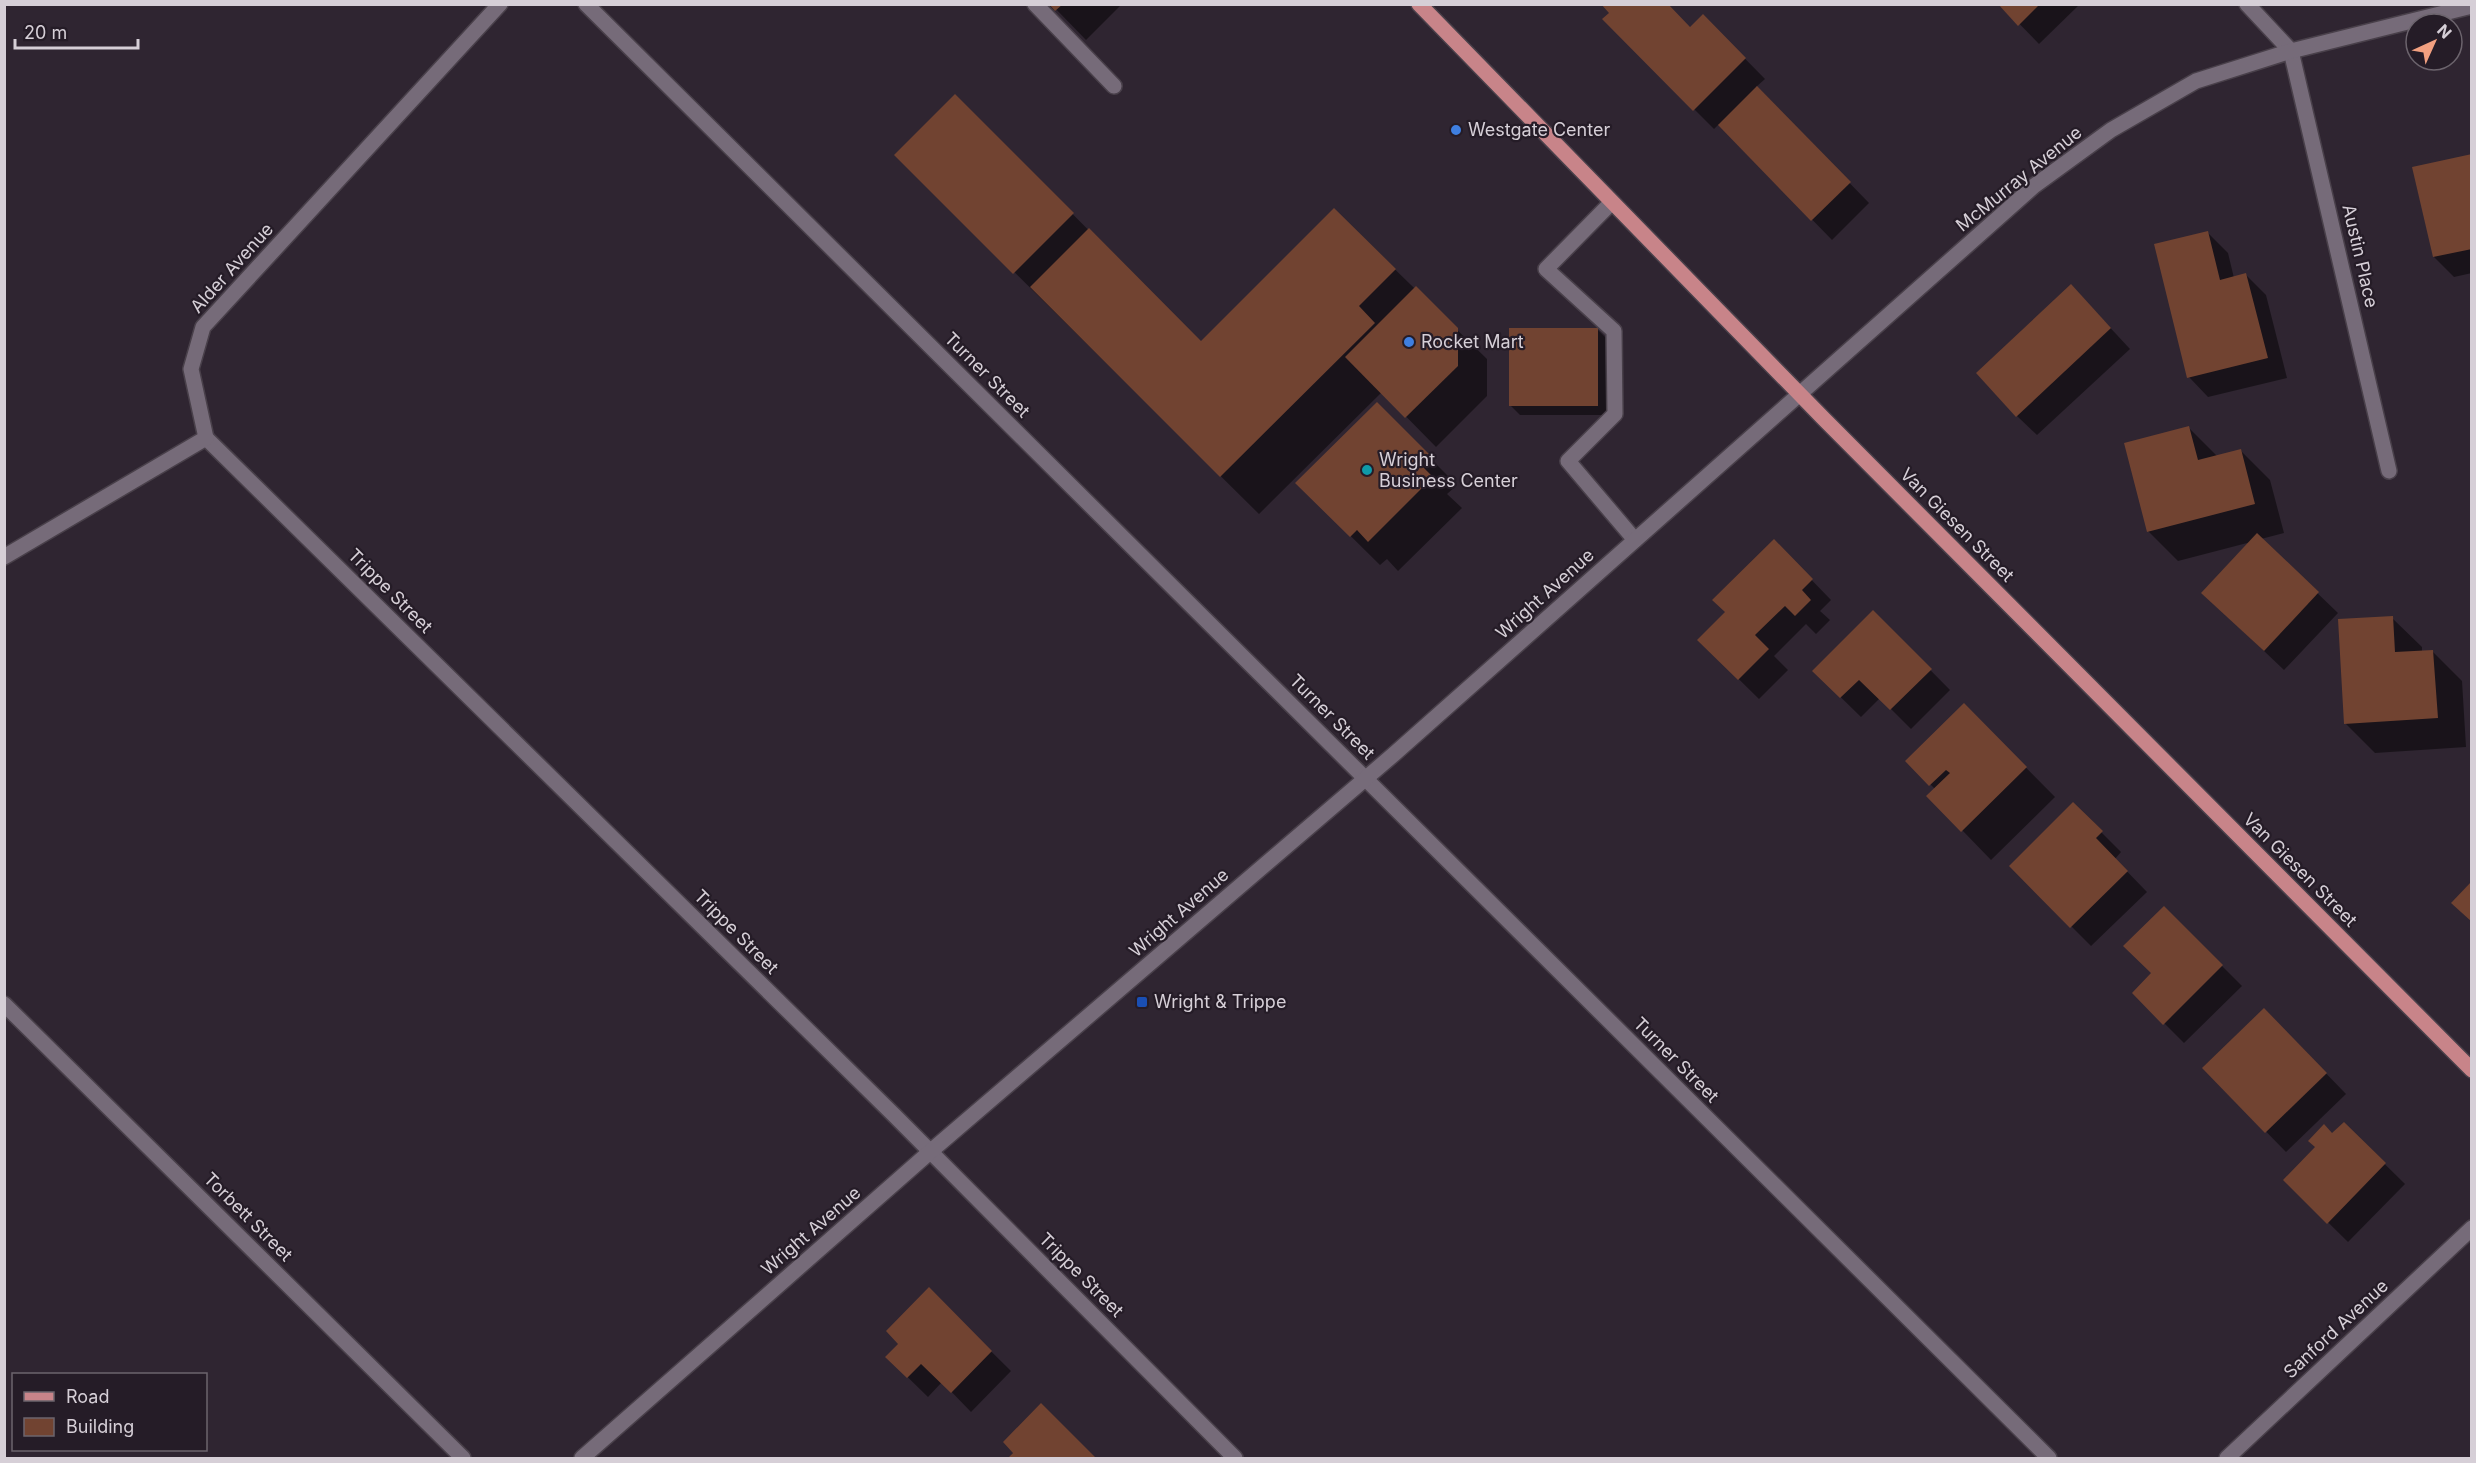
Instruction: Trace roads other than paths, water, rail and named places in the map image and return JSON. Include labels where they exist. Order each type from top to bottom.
[{"type":"main road","name":"Van Giesen Street","points":[[1419,4],[1800,394],[2472,1070]]},
{"type":"street","name":"Alder Avenue","points":[[206,438],[191,369],[203,327],[500,4]]},
{"type":"street","name":"Turner Street","points":[[586,4],[2049,1458]]},
{"type":"street","points":[[1035,4],[1114,86]]},
{"type":"street","points":[[2247,4],[2291,51]]},
{"type":"street","name":"McMurray Avenue","points":[[1800,394],[2034,186],[2111,129],[2196,81],[2291,51],[2472,6]]},
{"type":"street","name":"Austin Place","points":[[2291,51],[2389,471]]},
{"type":"street","points":[[1612,202],[1546,269],[1614,331],[1615,414],[1568,461],[1635,540]]},
{"type":"street","name":"Wright Avenue","points":[[582,1458],[931,1151],[1366,778],[1800,394]]},
{"type":"street","points":[[4,557],[206,438]]},
{"type":"street","name":"Trippe Street","points":[[206,438],[931,1151],[1235,1458]]},
{"type":"street","name":"Torbett Street","points":[[4,1004],[463,1458]]},
{"type":"street","name":"Sanford Avenue","points":[[2227,1458],[2472,1228]]},
{"type":"place","name":"Westgate Center","points":[[1456,130]]},
{"type":"place","name":"Rocket Mart","points":[[1409,342]]},
{"type":"place","name":"Wright Business Center","points":[[1367,470]]},
{"type":"place","name":"Wright & Trippe","points":[[1142,1002]]}]
